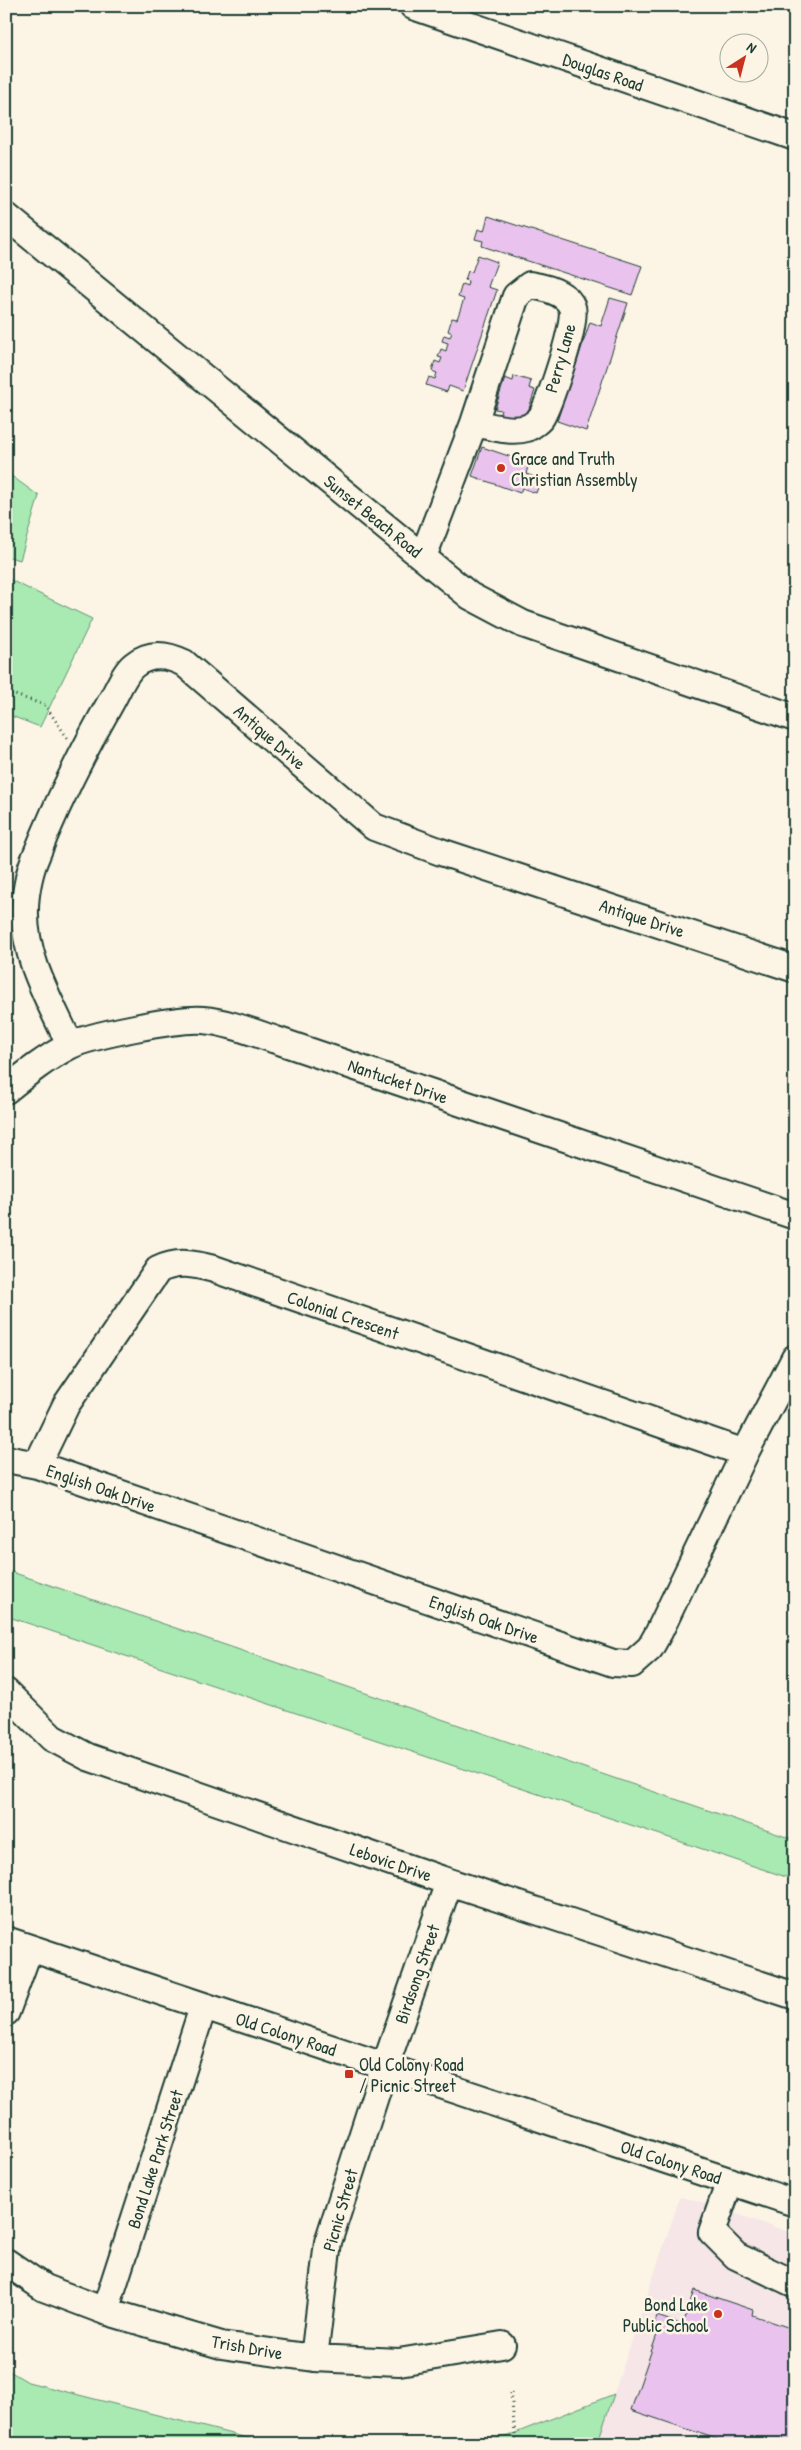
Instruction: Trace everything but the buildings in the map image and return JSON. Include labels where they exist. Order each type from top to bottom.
[{"type":"street","name":"Douglas Road","points":[[412,6],[795,137]]},
{"type":"street","name":"Sunset Beach Road","points":[[6,216],[470,596],[523,624],[795,718]]},
{"type":"street","name":"Perry Lane","points":[[423,557],[474,423],[516,296],[530,285],[547,288],[563,297],[572,307],[573,324],[556,380],[541,418],[527,428],[506,429],[474,423]]},
{"type":"street","name":"Antique Drive","points":[[70,1045],[41,980],[28,944],[25,909],[34,863],[80,757],[134,665],[150,657],[172,658],[184,663],[374,826],[441,852],[795,969]]},
{"type":"street","name":"Nantucket Drive","points":[[6,1090],[34,1067],[70,1045],[163,1023],[202,1020],[239,1028],[795,1216]]},
{"type":"street","name":"Colonial Crescent","points":[[37,1465],[66,1405],[158,1270],[180,1263],[192,1263],[214,1270],[745,1453]]},
{"type":"street","name":"English Oak Drive","points":[[6,1459],[37,1465],[612,1663],[632,1664],[650,1648],[659,1632],[745,1453],[795,1358]]},
{"type":"street","name":"Lebovic Drive","points":[[6,1692],[52,1738],[88,1757],[448,1882],[795,1996]]},
{"type":"street","name":"Birdsong Street","points":[[385,2066],[448,1882]]},
{"type":"street","name":"Old Colony Road","points":[[18,1944],[795,2203]]},
{"type":"street","points":[[6,2012],[18,1944]]},
{"type":"street","name":"Bond Lake Park Street","points":[[105,2311],[203,2007]]},
{"type":"street","name":"Picnic Street","points":[[314,2358],[328,2242],[385,2066]]},
{"type":"street","points":[[730,2181],[712,2232],[736,2256],[795,2284]]},
{"type":"street","name":"Trish Drive","points":[[6,2262],[44,2288],[105,2311],[221,2345],[314,2358],[399,2362],[502,2345]]},
{"type":"path","points":[[6,692],[45,705],[80,757]]},
{"type":"path","points":[[510,2393],[516,2444]]},
{"type":"shaded area","name":"Bond Lake Public School","points":[[680,2197],[695,2200],[795,2234],[795,2444],[597,2444]]},
{"type":"green space","points":[[6,472],[39,496],[20,560],[6,556]]},
{"type":"green space","points":[[6,578],[92,619],[40,727],[6,714]]},
{"type":"green space","points":[[6,1570],[795,1840],[795,1880],[6,1616]]},
{"type":"green space","points":[[6,2369],[28,2382],[271,2444],[6,2444]]},
{"type":"green space","points":[[614,2394],[597,2444],[468,2444],[508,2436]]},
{"type":"place","name":"Grace and Truth Christian Assembly","points":[[501,468]]},
{"type":"place","name":"Old Colony Road / Picnic Street","points":[[349,2074]]},
{"type":"place","name":"Bond Lake Public School","points":[[718,2314]]}]
